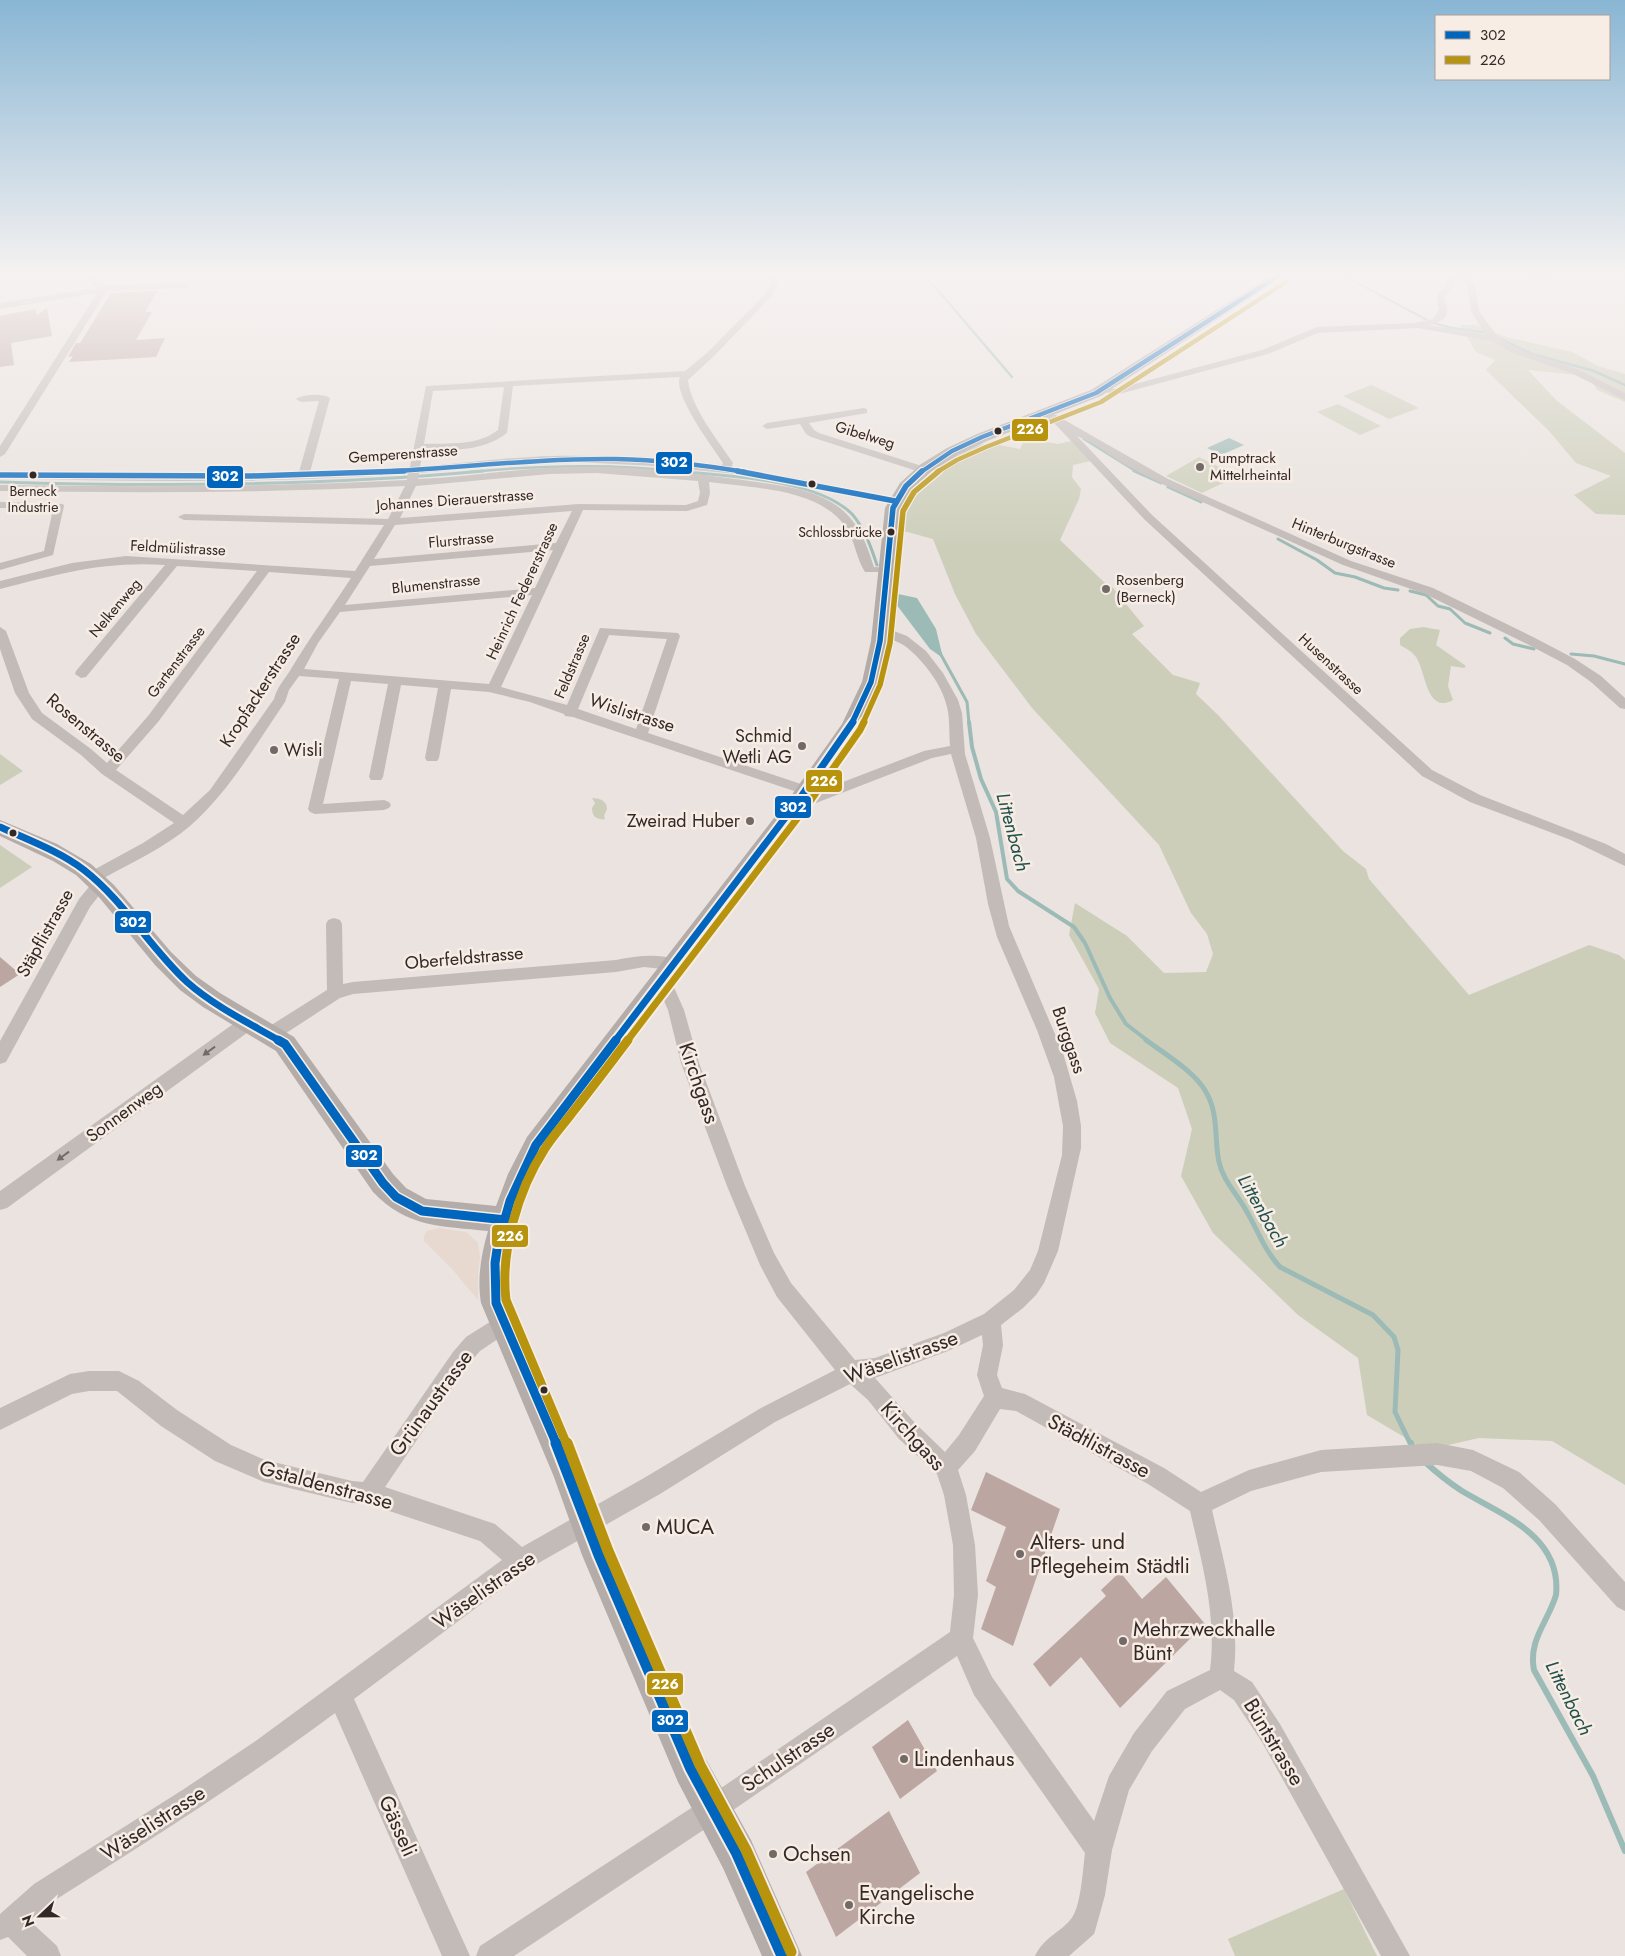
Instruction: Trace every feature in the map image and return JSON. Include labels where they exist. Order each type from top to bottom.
[{"type":"main road","points":[[782,1956],[737,1854],[692,1769],[586,1524],[570,1476],[496,1303],[493,1284],[496,1260],[506,1220],[526,1162],[536,1145],[801,795],[844,736],[864,699],[875,667],[881,630],[893,508],[902,490],[924,470],[948,454],[977,440],[1080,401],[1139,365]]},
{"type":"main road","points":[[0,827],[64,857],[96,881],[187,982],[220,1006],[260,1028],[289,1050],[383,1183],[396,1197],[422,1211],[506,1220]]},
{"type":"street","points":[[0,454],[56,365]]},
{"type":"street","points":[[697,365],[686,374],[683,380],[684,389],[707,432],[725,457],[728,463],[726,469]]},
{"type":"street","points":[[1102,389],[1116,392],[1216,365]]},
{"type":"street","points":[[1555,365],[1574,372],[1625,397]]},
{"type":"street","points":[[414,476],[428,388],[686,374]]},
{"type":"street","points":[[419,447],[470,445],[492,440],[503,431],[509,384]]},
{"type":"street","points":[[302,399],[325,398],[304,474]]},
{"type":"street","name":"Gibelweg","points":[[767,426],[864,411]]},
{"type":"street","name":"Hinterburgstrasse","points":[[1047,413],[1060,423],[1100,443],[1126,461],[1235,514],[1347,563],[1429,591],[1530,641],[1571,662],[1596,679],[1625,705]]},
{"type":"street","name":"Gibelweg","points":[[802,420],[810,432],[815,435],[924,470]]},
{"type":"street","name":"Husenstrasse","points":[[1060,423],[1148,517],[1427,773],[1455,789],[1594,844],[1625,861]]},
{"type":"street","name":"Gemperenstrasse","points":[[0,475],[153,478],[304,474],[414,476],[522,461],[592,459],[654,461],[726,469],[895,501]]},
{"type":"street","points":[[0,488],[206,490],[414,476],[510,474],[571,470],[636,472],[791,490],[812,497],[832,507],[851,523],[862,546],[869,570],[886,570]]},
{"type":"street","name":"Kropfackerstrasse","points":[[96,881],[184,823],[214,794],[393,522],[404,502],[414,476]]},
{"type":"street","name":"Johannes Dierauerstrasse","points":[[184,517],[393,522],[579,507],[692,507],[703,503],[702,479]]},
{"type":"street","points":[[0,505],[58,506],[49,553],[0,567]]},
{"type":"street","name":"Heinrich Federerstrasse","points":[[494,688],[579,507]]},
{"type":"street","name":"Flurstrasse","points":[[361,569],[560,546]]},
{"type":"street","name":"Feldmülistrasse","points":[[0,585],[56,569],[92,562],[138,560],[266,568],[361,569]]},
{"type":"street","name":"Nelkenweg","points":[[81,674],[174,562]]},
{"type":"street","name":"Gartenstrasse","points":[[107,771],[125,753],[153,719],[266,568]]},
{"type":"street","name":"Blumenstrasse","points":[[335,609],[540,590]]},
{"type":"street","name":"Feldstrasse","points":[[570,712],[605,629],[675,631],[641,735]]},
{"type":"street","name":"Burggass","points":[[881,630],[896,633],[912,644],[941,680],[953,705],[957,749],[984,846],[989,877],[1005,938],[1053,1050],[1066,1092],[1072,1126],[1072,1157],[1056,1230],[1039,1273],[1028,1290],[992,1321]]},
{"type":"street","name":"Rosenstrasse","points":[[0,631],[22,693],[37,716],[86,752],[107,771],[184,823]]},
{"type":"street","name":"Wislistrasse","points":[[296,672],[494,688],[534,699],[641,735],[801,795]]},
{"type":"street","points":[[346,676],[314,809],[384,805]]},
{"type":"street","points":[[376,777],[395,680]]},
{"type":"street","points":[[432,758],[445,684]]},
{"type":"street","points":[[801,795],[811,800],[929,754],[957,749]]},
{"type":"street","name":"Stäpflistrasse","points":[[0,1057],[96,881]]},
{"type":"street","points":[[334,924],[335,993]]},
{"type":"street","name":"Oberfeldstrasse","points":[[260,1028],[335,993],[353,988],[616,966],[644,961],[667,971]]},
{"type":"street","name":"Kirchgass","points":[[667,971],[686,1050],[716,1132],[767,1259],[784,1290],[840,1360],[853,1371],[907,1431],[946,1466],[955,1496],[964,1545],[966,1595],[961,1640]]},
{"type":"street","name":"Sonnenweg","points":[[0,1202],[260,1028]]},
{"type":"street","points":[[946,1466],[967,1443],[995,1398],[987,1375],[993,1345],[992,1321]]},
{"type":"street","name":"Wäselistrasse","points":[[6,1924],[43,1894],[266,1749],[520,1561],[586,1524],[768,1415],[820,1390],[853,1371],[874,1368],[948,1342],[992,1321]]},
{"type":"street","name":"Grünaustrasse","points":[[368,1493],[460,1359],[473,1344],[504,1323]]},
{"type":"street","name":"Gstaldenstrasse","points":[[0,1419],[70,1384],[89,1381],[119,1381],[132,1388],[169,1418],[223,1453],[264,1471],[352,1492],[368,1493],[487,1532],[520,1561]]},
{"type":"street","name":"Städtlistrasse","points":[[995,1398],[1018,1401],[1156,1476],[1200,1504]]},
{"type":"street","points":[[1049,1956],[1084,1924],[1092,1895],[1099,1850],[1118,1785],[1143,1742],[1176,1700],[1221,1677],[1225,1658],[1218,1589],[1200,1504],[1249,1481],[1320,1461],[1437,1454],[1473,1461],[1511,1480],[1547,1512],[1625,1599]]},
{"type":"street","points":[[961,1640],[983,1686],[1099,1850]]},
{"type":"street","name":"Schulstrasse","points":[[490,1956],[714,1808],[961,1640]]},
{"type":"street","name":"Büntstrasse","points":[[1221,1677],[1243,1691],[1272,1733],[1396,1956]]},
{"type":"street","name":"Gässeli","points":[[340,1695],[456,1956]]},
{"type":"street","points":[[6,1924],[47,1956]]},
{"type":"green space","points":[[1490,365],[1597,365],[1625,374],[1625,402],[1597,390],[1589,376],[1528,370],[1556,400],[1625,453],[1625,515],[1596,514],[1574,495],[1611,476],[1576,463],[1549,431],[1486,370]]},
{"type":"green space","points":[[1372,385],[1419,408],[1389,419],[1343,396]]},
{"type":"green space","points":[[1338,404],[1381,426],[1360,435],[1317,412]]},
{"type":"green space","points":[[1025,438],[1058,444],[1071,441],[1091,461],[1073,465],[1072,477],[1081,489],[1079,499],[1060,540],[1105,583],[1113,588],[1144,626],[1132,634],[1173,675],[1200,683],[1196,694],[1218,715],[1343,851],[1366,869],[1369,879],[1469,995],[1589,945],[1619,955],[1625,960],[1625,1485],[1552,1441],[1479,1438],[1426,1450],[1367,1415],[1358,1358],[1298,1315],[1213,1233],[1181,1176],[1192,1129],[1178,1088],[1110,1043],[1095,1013],[1099,989],[1069,935],[1075,903],[1127,936],[1164,973],[1206,972],[1213,954],[1207,934],[1191,913],[1159,845],[1032,708],[976,634],[955,594],[933,539],[900,530],[903,508],[909,496],[944,465],[967,450],[985,444],[1020,449]]},
{"type":"green space","name":"Pumptrack Mittelrheintal","points":[[1199,457],[1238,476],[1202,493],[1166,476]]},
{"type":"green space","points":[[1423,627],[1440,630],[1436,645],[1466,666],[1464,668],[1451,666],[1448,686],[1453,700],[1444,703],[1437,702],[1432,697],[1416,657],[1400,645],[1400,638],[1410,629]]},
{"type":"green space","points":[[0,754],[23,771],[0,785]]},
{"type":"green space","points":[[592,798],[600,799],[606,804],[605,819],[594,816],[592,808],[595,803]]},
{"type":"green space","points":[[0,845],[32,867],[0,888]]},
{"type":"green space","points":[[1344,1889],[1377,1956],[1235,1956],[1228,1939]]},
{"type":"shaded area","points":[[439,1228],[466,1232],[478,1243],[480,1258],[478,1300],[453,1270],[424,1241],[427,1231]]},
{"type":"water","points":[[1229,438],[1244,445],[1221,455],[1207,448]]},
{"type":"water","points":[[895,595],[917,598],[936,629],[943,658],[930,649],[893,600]]},
{"type":"building","points":[[0,957],[20,974],[0,987]]},
{"type":"building","name":"Alters- und Pflegeheim Städtli","points":[[986,1472],[1060,1509],[1013,1646],[981,1629],[996,1587],[986,1581],[1006,1527],[971,1510]]},
{"type":"building","name":"Mehrzweckhalle Bünt","points":[[1120,1572],[1142,1599],[1166,1577],[1205,1624],[1120,1708],[1081,1657],[1050,1687],[1033,1664],[1106,1596],[1101,1590]]},
{"type":"building","name":"Lindenhaus","points":[[908,1720],[937,1771],[900,1799],[872,1747]]},
{"type":"building","name":"Evangelische Kirche","points":[[889,1811],[920,1873],[836,1937],[806,1872]]},
{"type":"waterway","points":[[1002,365],[1012,377]]},
{"type":"waterway","points":[[1573,365],[1594,371],[1625,385]]},
{"type":"waterway","points":[[1084,439],[1137,472]]},
{"type":"waterway","name":"Littenbach","points":[[479,471],[604,466],[679,471]]},
{"type":"waterway","name":"Littenbach","points":[[0,482],[181,485],[242,484],[362,480],[479,471]]},
{"type":"waterway","name":"Littenbach","points":[[470,472],[479,471]]},
{"type":"waterway","name":"Littenbach","points":[[479,471],[483,471]]},
{"type":"waterway","name":"Littenbach","points":[[674,471],[679,471]]},
{"type":"waterway","name":"Littenbach","points":[[679,471],[768,481],[816,493],[836,502],[852,514],[861,526],[877,565]]},
{"type":"waterway","name":"Littenbach","points":[[679,471],[684,472]]},
{"type":"waterway","points":[[1134,471],[1161,483]]},
{"type":"waterway","points":[[1168,487],[1201,502]]},
{"type":"waterway","points":[[1278,539],[1317,560],[1335,573],[1355,577],[1384,588],[1398,590]]},
{"type":"waterway","points":[[1410,591],[1426,595],[1438,606],[1450,609],[1465,623],[1490,633]]},
{"type":"waterway","points":[[1505,638],[1513,644],[1534,649]]},
{"type":"waterway","name":"Littenbach","points":[[940,653],[967,702],[969,723]]},
{"type":"waterway","points":[[1571,654],[1594,656],[1625,664]]},
{"type":"waterway","name":"Littenbach","points":[[969,722],[972,747],[981,779],[996,812],[1007,879],[1018,891],[1074,927],[1085,943],[1110,998],[1126,1024],[1148,1041]]},
{"type":"waterway","name":"Littenbach","points":[[1146,1040],[1187,1070],[1206,1092],[1213,1109],[1221,1169],[1266,1248],[1280,1267],[1373,1315],[1394,1337],[1398,1350],[1395,1412],[1411,1445]]},
{"type":"waterway","name":"Littenbach","points":[[1411,1443],[1414,1449]]},
{"type":"waterway","name":"Littenbach","points":[[1425,1462],[1457,1488],[1511,1519],[1526,1530],[1539,1542],[1549,1557],[1555,1575],[1556,1595],[1536,1640],[1533,1659],[1534,1670],[1593,1776],[1625,1851]]},
{"type":"transit line","name":"302","points":[[782,1956],[737,1854],[691,1769],[599,1555],[570,1476],[496,1303],[494,1284],[498,1243],[510,1201],[536,1145],[798,801],[851,725],[871,682],[880,641],[893,508],[906,486],[926,467],[952,451],[982,437],[1096,393],[1139,365]]},
{"type":"transit line","name":"226","points":[[791,1952],[746,1850],[700,1765],[608,1551],[579,1472],[506,1300],[504,1282],[508,1243],[520,1203],[544,1150],[806,807],[860,730],[880,685],[890,643],[903,511],[914,492],[932,475],[957,460],[1101,402],[1158,365]]},
{"type":"transit line","name":"302","points":[[0,475],[151,477],[352,474],[510,463],[618,459],[722,468],[895,501]]},
{"type":"transit line","name":"302","points":[[0,827],[49,849],[84,870],[106,890],[163,958],[188,983],[211,1000],[285,1044],[383,1183],[396,1197],[422,1211],[506,1220]]},
{"type":"place","name":"Pumptrack Mittelrheintal","points":[[1200,467]]},
{"type":"place","name":"Berneck Industrie","points":[[33,475]]},
{"type":"place","name":"Schlossbrücke","points":[[891,532]]},
{"type":"place","name":"Rosenberg (Berneck)","points":[[1106,589]]},
{"type":"place","name":"Schmid Wetli AG","points":[[802,746]]},
{"type":"place","name":"Wisli","points":[[274,750]]},
{"type":"place","name":"Zweirad Huber","points":[[750,821]]},
{"type":"place","name":"MUCA","points":[[646,1527]]},
{"type":"place","name":"Alters- und Pflegeheim Städtli","points":[[1020,1554]]},
{"type":"place","name":"Mehrzweckhalle Bünt","points":[[1123,1641]]},
{"type":"place","name":"Lindenhaus","points":[[904,1759]]},
{"type":"place","name":"Ochsen","points":[[773,1854]]},
{"type":"place","name":"Evangelische Kirche","points":[[849,1905]]}]
